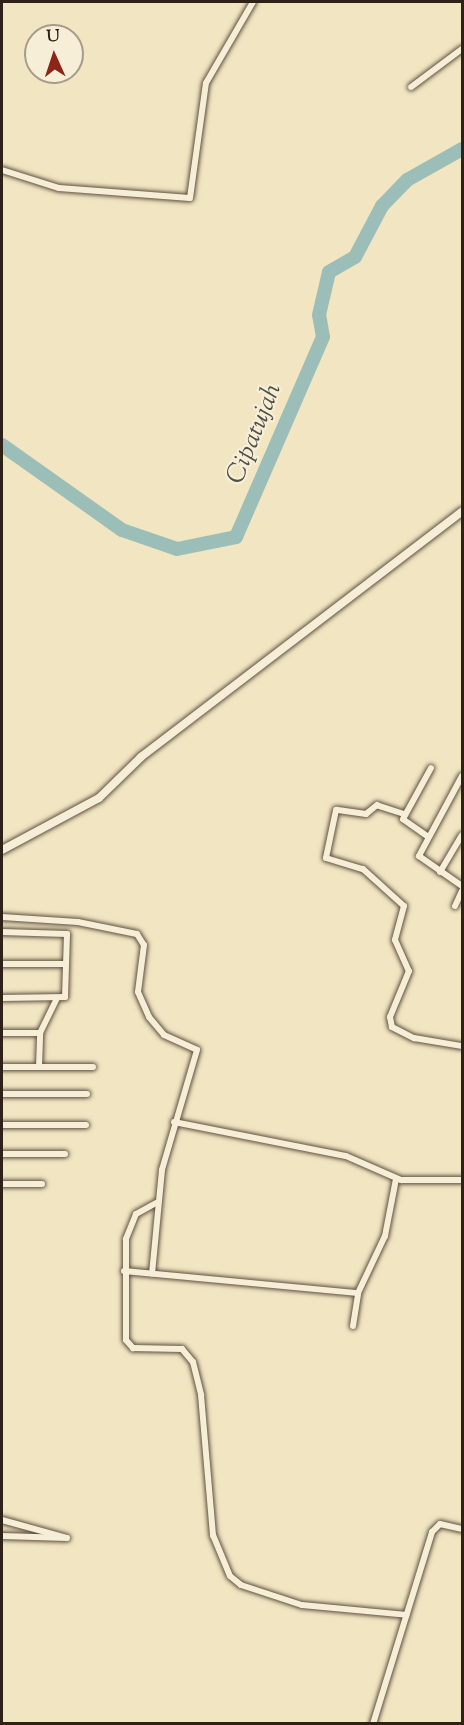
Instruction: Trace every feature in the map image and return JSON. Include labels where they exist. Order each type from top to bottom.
[{"type":"street","points":[[2,170],[59,188],[190,198],[206,83],[253,2]]},
{"type":"street","points":[[411,87],[462,49]]},
{"type":"street","points":[[2,850],[99,798],[141,757],[462,512]]},
{"type":"street","points":[[428,836],[405,822],[404,814],[431,768]]},
{"type":"street","points":[[462,776],[419,856],[462,886]]},
{"type":"street","points":[[404,814],[377,805],[366,814],[336,810],[326,858],[363,868],[404,906],[395,940],[409,971],[390,1017],[392,1027],[414,1038],[462,1046]]},
{"type":"street","points":[[440,872],[462,835]]},
{"type":"street","points":[[455,906],[462,891]]},
{"type":"street","points":[[2,917],[78,922],[141,938],[138,992],[149,1017],[164,1035],[195,1047],[198,1053],[174,1122],[156,1203],[152,1274]]},
{"type":"street","points":[[2,932],[67,934],[65,997],[2,998]]},
{"type":"street","points":[[2,964],[66,964]]},
{"type":"street","points":[[39,1067],[40,1033],[57,998]]},
{"type":"street","points":[[2,1033],[40,1033]]},
{"type":"street","points":[[2,1067],[93,1067]]},
{"type":"street","points":[[2,1095],[87,1094]]},
{"type":"street","points":[[174,1122],[346,1156],[396,1179],[462,1180]]},
{"type":"street","points":[[2,1125],[86,1125]]},
{"type":"street","points":[[2,1154],[65,1154]]},
{"type":"street","points":[[353,1326],[358,1293],[385,1236],[396,1179]]},
{"type":"street","points":[[2,1184],[42,1184]]},
{"type":"street","points":[[156,1203],[130,1222],[124,1271],[128,1345],[182,1349],[193,1362],[201,1395],[213,1536],[230,1576],[241,1585],[302,1605],[407,1615]]},
{"type":"street","points":[[124,1271],[358,1293]]},
{"type":"street","points":[[2,1520],[67,1538],[2,1536]]},
{"type":"street","points":[[374,1724],[432,1532],[440,1524],[462,1529]]},
{"type":"waterway","name":"Cipatujah","points":[[2,445],[122,530],[177,549],[236,537],[323,337],[319,315],[329,272],[355,257],[382,206],[407,180],[462,149]]}]
